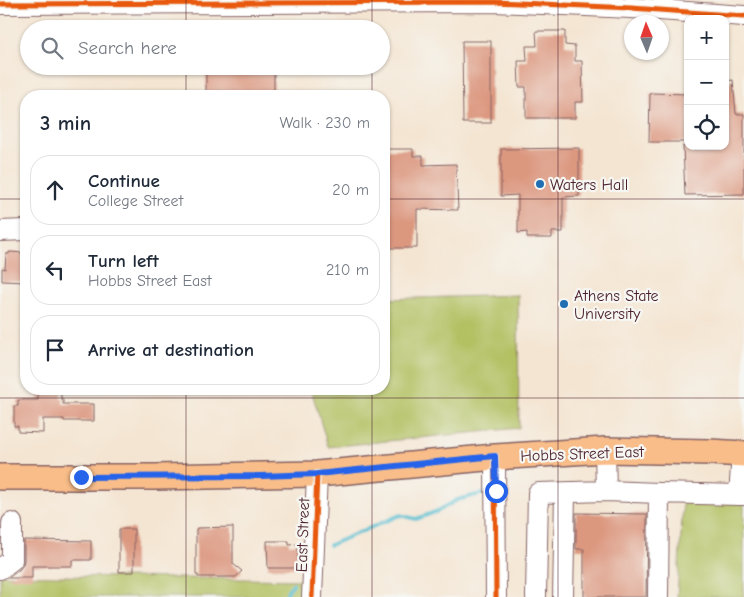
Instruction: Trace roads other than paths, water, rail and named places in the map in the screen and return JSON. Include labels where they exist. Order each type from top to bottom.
[{"type":"main road","name":"Hobbs Street East","points":[[0,477],[317,474],[495,456],[605,450],[743,454]]},
{"type":"street","points":[[0,4],[29,2],[495,2],[631,8],[744,16]]},
{"type":"street","points":[[0,231],[20,230]]},
{"type":"street","points":[[605,450],[606,491]]},
{"type":"street","points":[[536,597],[538,493],[606,491],[742,495],[743,454]]},
{"type":"street","points":[[495,456],[496,597]]},
{"type":"street","name":"East Street","points":[[312,597],[317,474]]},
{"type":"street","points":[[563,597],[566,493]]},
{"type":"street","points":[[658,597],[659,493]]},
{"type":"street","points":[[0,569],[12,560],[12,523]]},
{"type":"waterway","points":[[330,545],[400,515],[416,519],[438,511],[457,500],[488,492]]},
{"type":"waterway","points":[[286,597],[288,590],[293,584]]},
{"type":"place","name":"Waters Hall","points":[[540,184]]},
{"type":"place","name":"Athens State University","points":[[564,304]]}]
